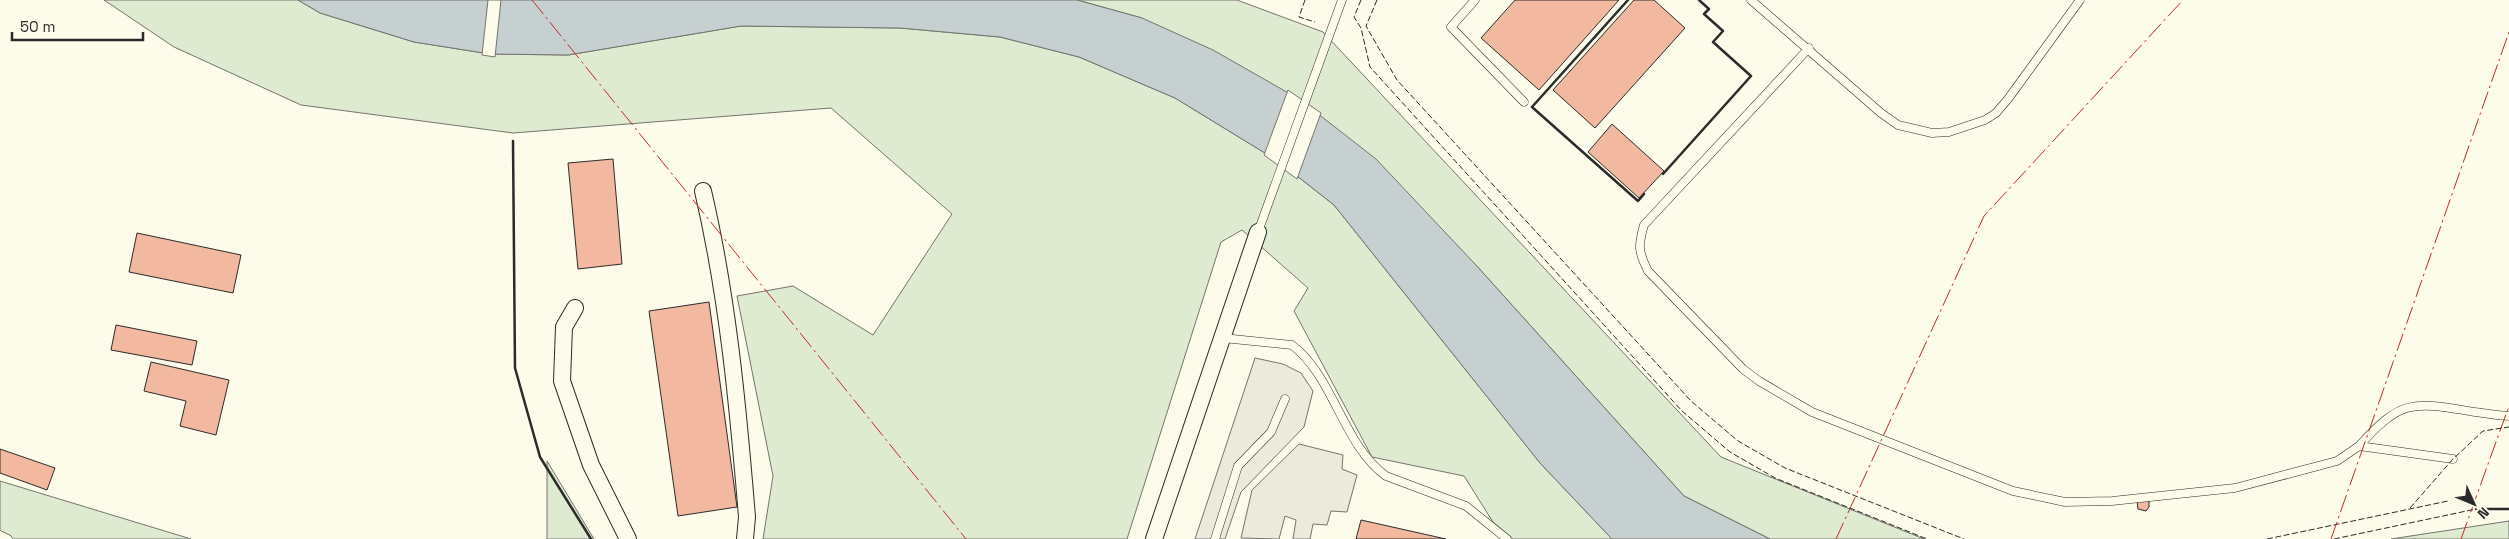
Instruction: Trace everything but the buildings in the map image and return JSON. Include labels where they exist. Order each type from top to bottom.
[{"type":"street","points":[[703,191],[716,247],[735,370],[748,517],[745,539]]},
{"type":"street","points":[[1154,539],[1258,232]]},
{"type":"street","points":[[575,308],[564,327],[562,381],[591,465],[628,539]]},
{"type":"lane","points":[[1258,232],[1342,0]]},
{"type":"lane","points":[[1475,0],[1450,27],[1524,102]]},
{"type":"lane","points":[[1751,0],[1809,48],[1881,113],[1898,125],[1932,133],[1949,132],[1968,127],[1996,113],[2080,0]]},
{"type":"lane","points":[[1809,48],[1644,224],[1638,244],[1640,257],[1648,271],[1743,369],[1759,381],[1812,412],[2014,491],[2065,502],[2112,500],[2236,488],[2337,460],[2359,446],[2381,422],[2400,410],[2415,405],[2509,416]]},
{"type":"lane","points":[[1223,338],[1292,345],[1301,352],[1316,371],[1366,456],[1378,470],[1386,476],[1466,506],[1507,539]]},
{"type":"lane","points":[[1215,539],[1238,466],[1271,432],[1285,399]]},
{"type":"lane","points":[[2359,446],[2453,460]]},
{"type":"lane","points":[[0,535],[8,539]]},
{"type":"green space","points":[[104,0],[298,0],[320,13],[414,42],[490,54],[568,55],[741,26],[900,28],[1000,37],[1079,57],[1175,98],[1278,161],[1334,205],[1540,463],[1612,539],[1513,539],[1493,522],[1464,476],[1372,457],[1294,311],[1308,288],[1242,230],[1221,242],[1127,539],[763,539],[773,476],[737,296],[793,286],[873,335],[952,214],[831,108],[513,133],[301,105],[174,47]]},
{"type":"green space","points":[[1077,0],[1237,0],[1323,32],[1721,457],[1924,539],[1770,539],[1684,496],[1475,264],[1142,18]]},
{"type":"green space","points":[[547,461],[594,539],[547,539]]},
{"type":"green space","points":[[0,481],[191,539],[0,539]]},
{"type":"green space","points":[[2509,521],[2509,539],[2391,539]]},
{"type":"shaded area","points":[[298,0],[1077,0],[1142,18],[1213,50],[1299,99],[1376,159],[1475,264],[1684,496],[1770,539],[1612,539],[1540,463],[1334,205],[1278,161],[1175,98],[1079,57],[1000,37],[900,28],[741,26],[568,55],[490,54],[414,42],[320,13]]},
{"type":"shaded area","points":[[1255,358],[1283,364],[1301,373],[1313,391],[1304,427],[1241,492],[1225,539],[1195,539]]},
{"type":"shaded area","points":[[1299,444],[1343,455],[1342,469],[1357,475],[1347,512],[1331,511],[1327,525],[1313,524],[1310,539],[1293,539],[1296,520],[1285,516],[1279,539],[1241,538],[1252,490]]},
{"type":"pier","points":[[488,0],[501,0],[495,57],[482,55]]},
{"type":"pier","points":[[1288,90],[1321,113],[1297,179],[1264,155]]},
{"type":"fence","points":[[1305,0],[1299,17],[1315,22]]},
{"type":"fence","points":[[1361,0],[1354,17],[1361,28],[1370,67],[1682,411],[1730,452],[1775,478],[1927,539]]},
{"type":"fence","points":[[1377,0],[1366,26],[1397,80],[1691,401],[1738,441],[1785,468],[1964,539]]},
{"type":"fence","points":[[2410,508],[2453,459],[2483,431],[2509,427]]},
{"type":"fence","points":[[2267,539],[2448,501]]},
{"type":"fence","points":[[2334,539],[2476,509]]},
{"type":"wall","points":[[1628,0],[1532,107],[1638,201],[1644,194]]},
{"type":"wall","points":[[1663,174],[1751,76],[1713,42],[1723,31],[1704,14],[1709,9],[1699,0]]},
{"type":"wall","points":[[513,141],[515,368],[540,457],[591,539]]},
{"type":"wall","points":[[2476,509],[2509,509]]},
{"type":"power","points":[[532,0],[966,539]]},
{"type":"power","points":[[1836,539],[1984,216],[2183,0]]},
{"type":"power","points":[[2331,539],[2509,32]]},
{"type":"power","points":[[2461,539],[2509,406]]}]
